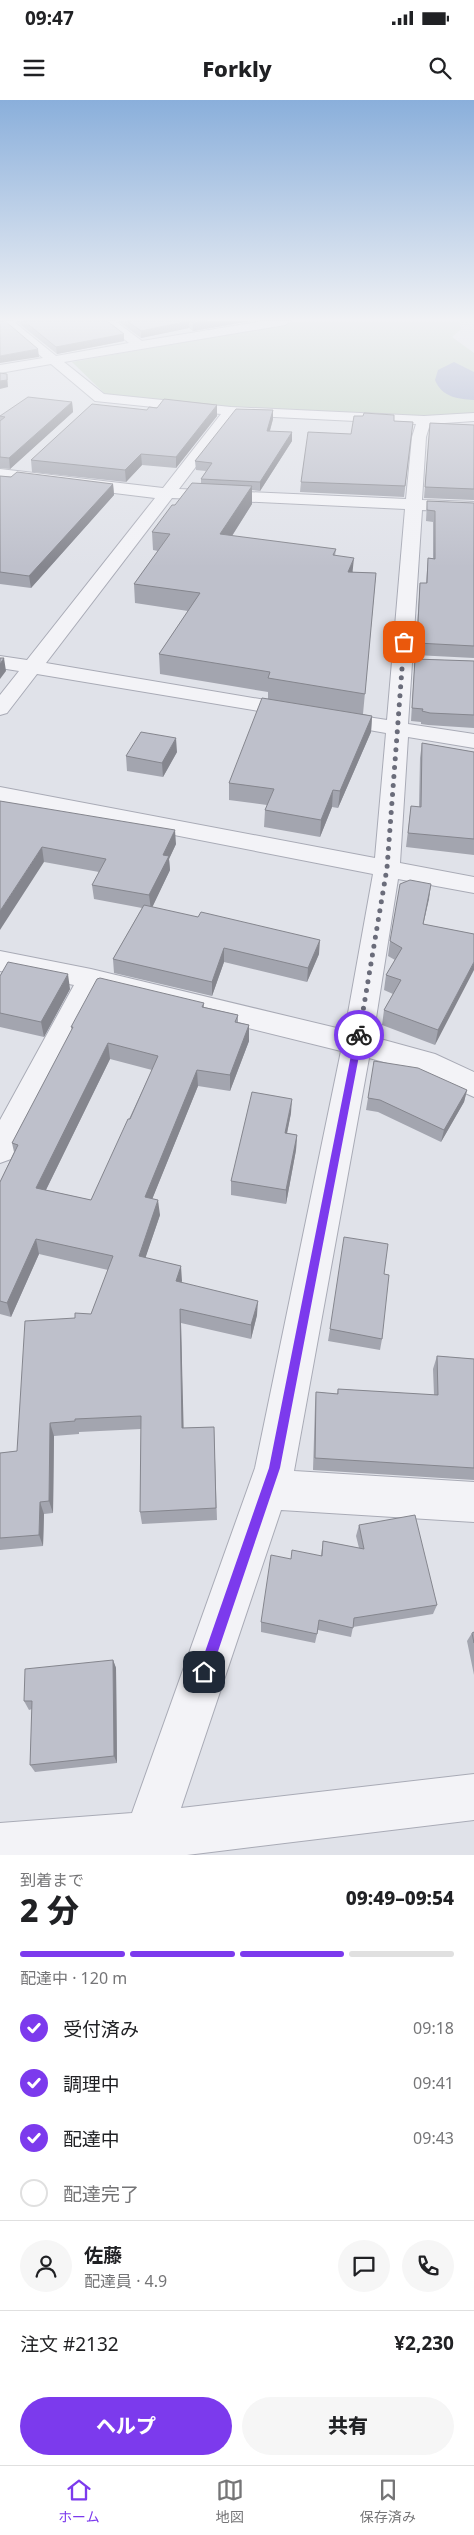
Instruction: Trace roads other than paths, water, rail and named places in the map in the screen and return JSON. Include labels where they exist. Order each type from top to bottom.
[{"type":"street","points":[[86,411],[95,403]]},
{"type":"street","points":[[149,403],[231,411],[424,420],[474,417]]},
{"type":"street","points":[[0,709],[231,411]]},
{"type":"street","points":[[144,1845],[274,1468],[357,1044],[387,868],[399,728],[411,663],[414,504],[419,437],[424,420]]},
{"type":"street","points":[[0,489],[8,474],[30,463]]},
{"type":"street","points":[[8,474],[169,493],[474,507]]},
{"type":"street","points":[[0,662],[474,741]]},
{"type":"street","points":[[0,794],[474,885]]},
{"type":"street","points":[[0,960],[91,979],[357,1044],[425,1062],[474,1085]]},
{"type":"street","points":[[0,1150],[91,979]]},
{"type":"street","points":[[268,1489],[474,1502]]},
{"type":"street","points":[[0,1847],[144,1845],[474,1797]]}]
